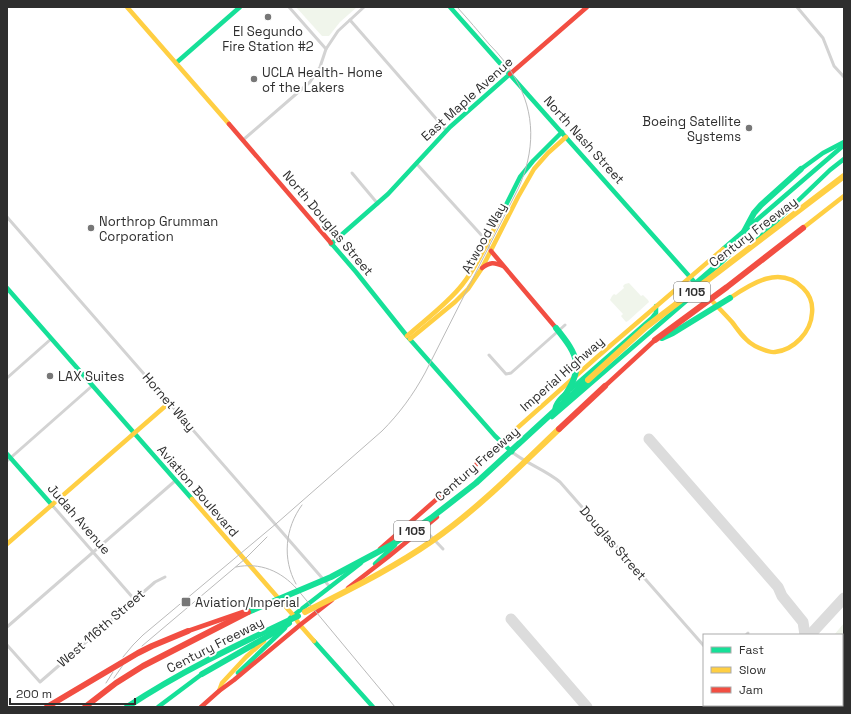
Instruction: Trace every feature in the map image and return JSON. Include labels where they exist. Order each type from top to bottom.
[{"type":"main road","name":"North Douglas Street","points":[[127,7],[356,272],[447,382],[501,443],[512,452]]},
{"type":"main road","points":[[176,63],[240,7]]},
{"type":"main road","name":"North Nash Street","points":[[450,7],[690,277],[701,289],[745,337],[753,345],[775,352],[784,350],[801,339],[812,320],[813,310],[811,300],[802,286],[795,281],[787,278],[769,277],[746,288],[673,333],[655,340]]},
{"type":"main road","name":"East Maple Avenue","points":[[331,244],[398,185],[446,130],[587,7]]},
{"type":"main road","name":"Atwood Way","points":[[409,337],[457,291],[476,265],[520,177],[533,161],[564,135]]},
{"type":"main road","name":"Atwood Way","points":[[409,337],[468,289],[482,268],[534,169],[564,135]]},
{"type":"main road","points":[[646,327],[722,262],[739,241],[757,209],[801,169],[822,153],[844,142]]},
{"type":"main road","name":"Imperial Highway","points":[[296,616],[330,587],[400,533],[501,443],[598,361],[656,306],[844,145]]},
{"type":"main road","name":"Imperial Highway","points":[[234,680],[300,625],[423,528],[512,452],[701,289],[844,158]]},
{"type":"main road","name":"Century Freeway","points":[[85,707],[116,683],[143,666],[191,640],[254,609],[331,577],[377,553],[411,532],[476,483],[646,327],[844,176]]},
{"type":"main road","name":"Century Freeway","points":[[128,707],[188,669],[296,616],[399,562],[432,541],[454,525],[513,473],[655,340],[727,287],[844,196]]},
{"type":"main road","points":[[491,251],[566,339],[575,355],[577,370],[573,386],[547,417]]},
{"type":"main road","points":[[482,268],[488,263],[493,262],[504,267]]},
{"type":"main road","name":"Aviation Boulevard","points":[[8,292],[296,616],[300,625],[373,707]]},
{"type":"main road","points":[[554,416],[554,406],[559,399],[598,361]]},
{"type":"main road","points":[[7,544],[170,402]]},
{"type":"main road","name":"Judah Avenue","points":[[8,457],[52,505]]},
{"type":"main road","points":[[370,571],[379,560],[415,526],[417,518]]},
{"type":"main road","points":[[47,707],[122,662],[152,646],[188,631],[254,609]]},
{"type":"main road","points":[[219,691],[222,683],[246,657],[296,616]]},
{"type":"main road","points":[[201,707],[234,680],[238,672],[292,622],[296,616]]},
{"type":"main road","points":[[158,707],[202,674],[282,628],[296,616]]},
{"type":"street","points":[[289,7],[326,49]]},
{"type":"street","points":[[243,140],[310,82],[320,67],[326,49],[338,31],[364,7]]},
{"type":"street","points":[[797,7],[823,38],[834,66],[844,77]]},
{"type":"street","points":[[350,20],[446,130]]},
{"type":"street","points":[[416,163],[484,238],[491,251]]},
{"type":"street","points":[[352,173],[378,204]]},
{"type":"street","name":"Hornet Way","points":[[7,216],[330,587]]},
{"type":"street","points":[[489,355],[506,374],[511,373],[565,325]]},
{"type":"street","points":[[7,378],[51,339]]},
{"type":"street","points":[[598,361],[606,370]]},
{"type":"street","points":[[8,457],[92,386]]},
{"type":"street","name":"Douglas Street","points":[[512,452],[560,482],[703,645]]},
{"type":"street","points":[[7,627],[175,481]]},
{"type":"street","name":"Judah Avenue","points":[[52,505],[134,599]]},
{"type":"street","points":[[423,528],[443,549]]},
{"type":"street","name":"West 116th Street","points":[[7,645],[40,682],[134,599],[155,582],[165,577]]},
{"type":"shaded area","points":[[296,7],[357,7],[340,22],[329,36],[322,36]]},
{"type":"shaded area","points":[[629,283],[649,302],[626,322],[621,316],[623,314],[610,300],[614,294],[616,295],[624,288],[623,286],[625,284]]},
{"type":"shaded area","points":[[844,623],[843,686],[843,634],[835,634]]},
{"type":"shaded area","points":[[774,706],[825,706],[824,707]]},
{"type":"taxiway","points":[[649,439],[778,587],[782,596],[803,622],[805,634]]},
{"type":"taxiway","points":[[811,634],[844,598]]},
{"type":"taxiway","points":[[511,619],[587,707]]},
{"type":"tram line","points":[[123,657],[143,635],[277,523],[382,431],[405,404],[425,373],[518,189],[524,175],[530,147],[530,119],[522,91],[500,56],[457,7]]},
{"type":"tram line","points":[[296,584],[289,564],[287,544],[292,524],[302,505]]},
{"type":"tram line","points":[[142,646],[245,559],[267,537]]},
{"type":"tram line","points":[[236,567],[253,566],[270,569],[291,583],[395,707]]},
{"type":"tram line","points":[[114,678],[123,665]]},
{"type":"tram line","points":[[106,683],[113,672]]},
{"type":"traffic: fast","points":[[176,63],[240,7]]},
{"type":"traffic: fast","points":[[450,7],[698,286]]},
{"type":"traffic: fast","points":[[331,244],[388,194],[450,127],[510,74]]},
{"type":"traffic: fast","points":[[500,217],[520,177],[533,161],[562,132]]},
{"type":"traffic: fast","points":[[801,169],[823,153],[844,142]]},
{"type":"traffic: fast","points":[[723,249],[844,145]]},
{"type":"traffic: fast","points":[[756,241],[830,170],[844,159]]},
{"type":"traffic: fast","points":[[692,287],[732,251],[754,213],[801,169]]},
{"type":"traffic: fast","points":[[331,243],[407,336],[495,436],[512,452]]},
{"type":"traffic: fast","points":[[7,288],[192,499]]},
{"type":"traffic: fast","points":[[552,417],[700,289]]},
{"type":"traffic: fast","points":[[662,338],[673,333],[730,298]]},
{"type":"traffic: fast","points":[[571,389],[652,318],[656,313],[656,306]]},
{"type":"traffic: fast","points":[[556,328],[574,354],[576,362],[574,378],[563,398]]},
{"type":"traffic: fast","points":[[248,612],[331,577],[393,544],[431,518],[476,483],[588,380]]},
{"type":"traffic: fast","points":[[554,414],[557,403],[565,394]]},
{"type":"traffic: fast","points":[[7,454],[52,505]]},
{"type":"traffic: fast","points":[[375,564],[395,545]]},
{"type":"traffic: fast","points":[[290,618],[361,563]]},
{"type":"traffic: fast","points":[[127,707],[189,670],[298,616]]},
{"type":"traffic: fast","points":[[202,674],[289,623]]},
{"type":"traffic: fast","points":[[238,673],[285,628]]},
{"type":"traffic: fast","points":[[314,641],[373,707]]},
{"type":"traffic: fast","points":[[158,707],[202,674]]},
{"type":"traffic: slow","points":[[127,7],[229,124]]},
{"type":"traffic: slow","points":[[410,339],[455,302],[468,289],[482,268],[534,169],[548,153],[566,137]]},
{"type":"traffic: slow","points":[[588,380],[646,327],[844,176]]},
{"type":"traffic: slow","points":[[803,228],[844,196]]},
{"type":"traffic: slow","points":[[407,336],[443,305],[462,285],[478,261],[500,217]]},
{"type":"traffic: slow","points":[[496,447],[596,358],[723,249]]},
{"type":"traffic: slow","points":[[701,289],[732,322],[742,336],[755,346],[768,351],[782,351],[795,344],[805,333],[811,320],[812,306],[808,294],[794,281],[785,278],[776,277],[757,282],[730,298]]},
{"type":"traffic: slow","points":[[7,544],[170,402]]},
{"type":"traffic: slow","points":[[305,612],[386,570],[449,529],[482,502],[559,429]]},
{"type":"traffic: slow","points":[[192,499],[314,641]]},
{"type":"traffic: slow","points":[[219,691],[222,683],[246,657],[264,641]]},
{"type":"traffic: jam","points":[[510,74],[587,7]]},
{"type":"traffic: jam","points":[[229,124],[331,243]]},
{"type":"traffic: jam","points":[[655,340],[803,228]]},
{"type":"traffic: jam","points":[[491,251],[556,328]]},
{"type":"traffic: jam","points":[[482,268],[492,263],[503,266]]},
{"type":"traffic: jam","points":[[605,386],[655,340]]},
{"type":"traffic: jam","points":[[559,429],[605,386]]},
{"type":"traffic: jam","points":[[380,549],[496,447]]},
{"type":"traffic: jam","points":[[348,588],[437,517]]},
{"type":"traffic: jam","points":[[201,707],[332,600]]},
{"type":"traffic: jam","points":[[188,631],[243,612]]},
{"type":"traffic: jam","points":[[85,707],[116,683],[143,666],[248,612]]},
{"type":"traffic: jam","points":[[47,707],[138,653],[188,631]]},
{"type":"place","name":"El Segundo Fire Station #2","points":[[268,17]]},
{"type":"place","name":"UCLA Health- Home of the Lakers","points":[[254,79]]},
{"type":"place","name":"Boeing Satellite Systems","points":[[749,128]]},
{"type":"place","name":"Northrop Grumman Corporation","points":[[91,228]]},
{"type":"place","name":"LAX Suites","points":[[50,376]]},
{"type":"place","name":"Aviation/Imperial","points":[[186,602]]}]
